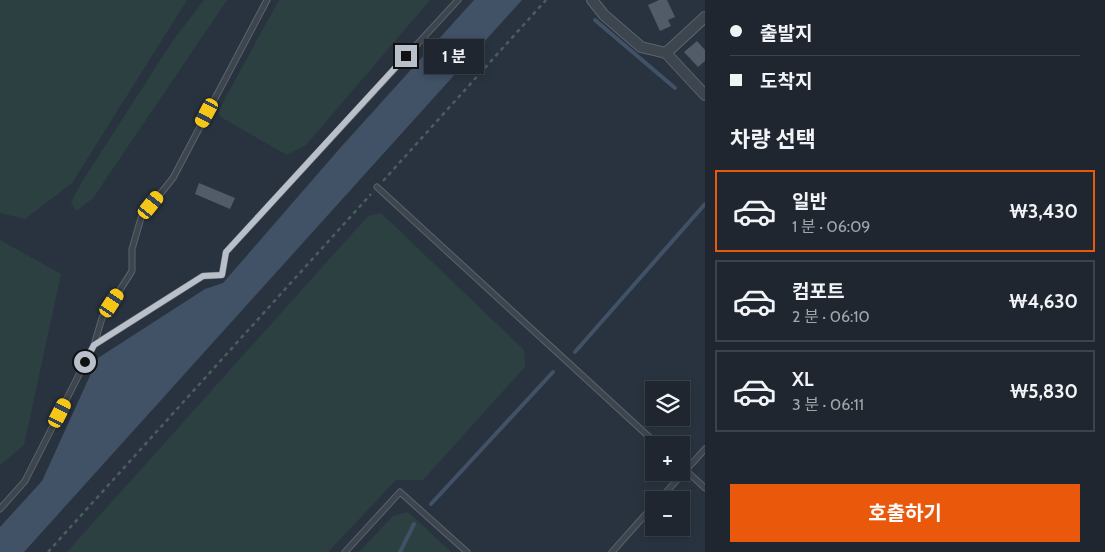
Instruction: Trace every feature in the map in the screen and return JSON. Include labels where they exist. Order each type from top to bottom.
[{"type":"street","points":[[592,0],[604,15],[641,47],[666,53],[705,95]]},
{"type":"street","points":[[666,53],[705,17]]},
{"type":"lane","points":[[0,509],[25,482],[94,345],[102,318],[132,271],[132,249],[141,218],[173,178],[267,0]]},
{"type":"lane","points":[[94,345],[203,276],[222,275],[226,252],[458,0]]},
{"type":"lane","points":[[377,187],[648,436]]},
{"type":"lane","points":[[690,462],[705,449]]},
{"type":"lane","points":[[690,474],[705,488]]},
{"type":"lane","points":[[345,552],[400,492],[468,552]]},
{"type":"lane","points":[[612,552],[645,515]]},
{"type":"path","points":[[48,552],[546,0]]},
{"type":"green space","points":[[0,0],[187,0],[72,183],[25,219],[0,213]]},
{"type":"green space","points":[[204,0],[227,0],[93,198],[76,211],[71,202],[82,182],[172,42]]},
{"type":"green space","points":[[279,0],[430,0],[306,145],[287,155],[218,114]]},
{"type":"green space","points":[[381,213],[524,350],[525,367],[423,480],[396,480],[328,552],[67,552],[368,216]]},
{"type":"green space","points":[[0,240],[61,274],[24,445],[0,465]]},
{"type":"green space","points":[[408,512],[451,552],[359,552],[393,516]]},
{"type":"water","points":[[474,0],[522,0],[24,552],[0,552],[0,527],[42,481],[98,358],[205,289],[223,283],[341,147]]},
{"type":"building","points":[[659,0],[667,0],[675,17],[668,20],[671,26],[660,31],[648,5]]},
{"type":"building","points":[[697,41],[705,50],[705,61],[698,67],[684,52]]},
{"type":"building","points":[[199,183],[235,198],[230,209],[195,194]]},
{"type":"waterway","points":[[595,20],[675,88]]},
{"type":"waterway","points":[[575,352],[705,204]]},
{"type":"waterway","points":[[431,504],[553,372]]},
{"type":"waterway","points":[[400,552],[414,524]]},
{"type":"route","points":[[85,362],[94,345],[203,276],[222,275],[226,252],[406,56]]}]
